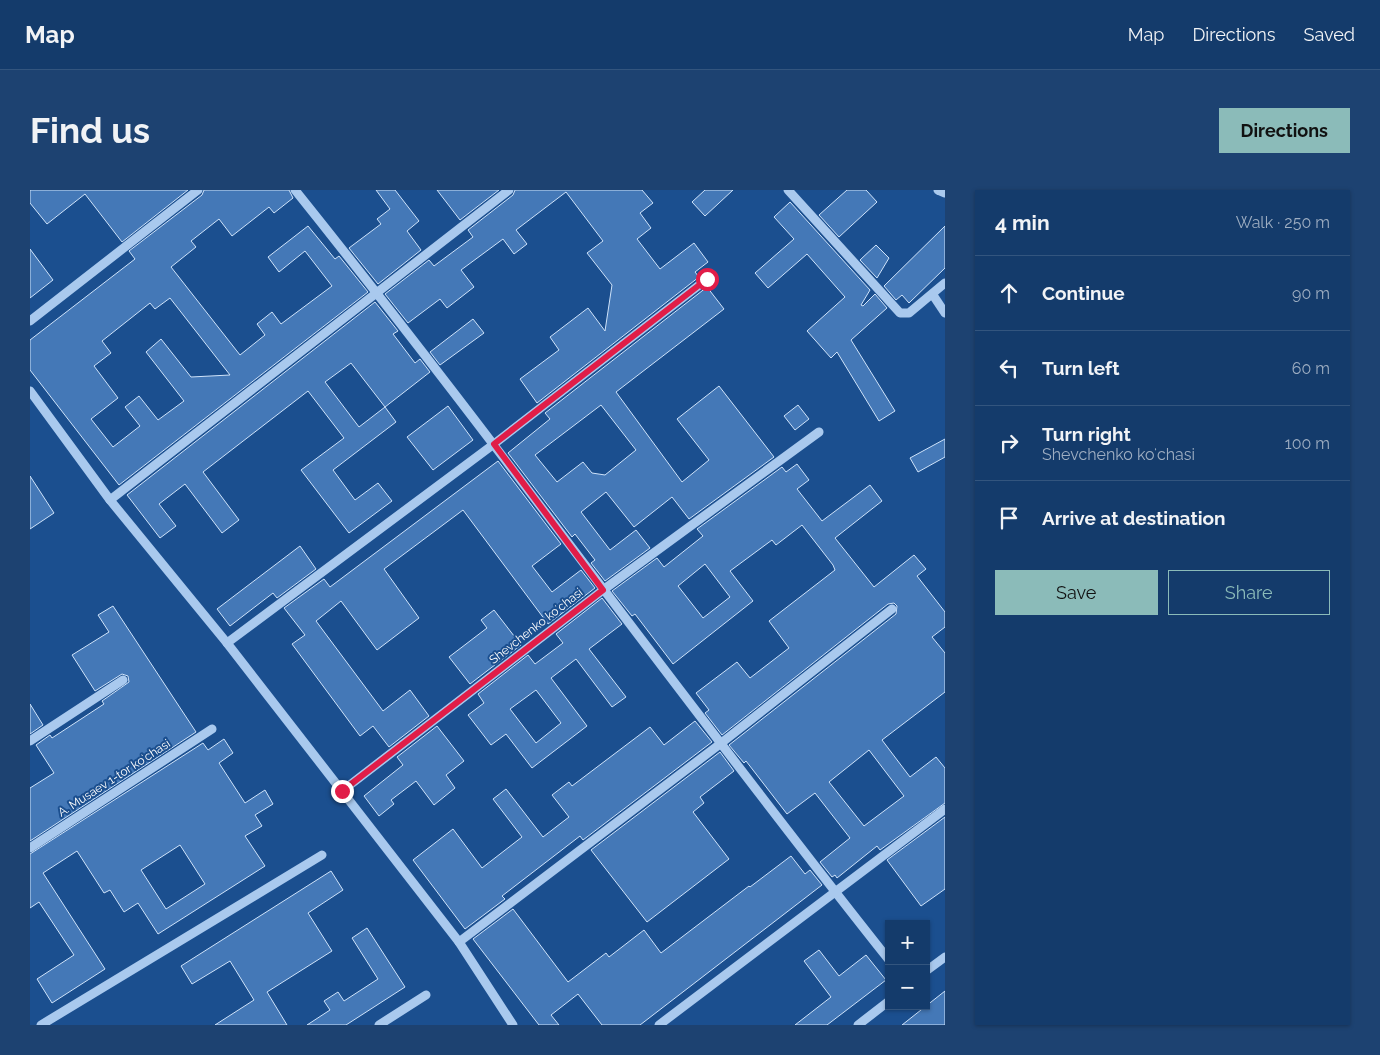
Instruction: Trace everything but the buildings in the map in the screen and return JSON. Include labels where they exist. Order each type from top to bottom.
[{"type":"street","points":[[30,321],[198,190]]},
{"type":"street","points":[[295,190],[376,291],[720,744],[885,955]]},
{"type":"street","points":[[110,500],[376,291],[509,190]]},
{"type":"street","points":[[788,190],[900,314],[909,313],[933,295],[945,283]]},
{"type":"street","points":[[938,190],[945,193]]},
{"type":"street","points":[[227,643],[494,444],[707,279]]},
{"type":"street","points":[[933,295],[945,313]]},
{"type":"street","points":[[30,391],[110,500],[227,643],[459,942],[513,1025]]},
{"type":"street","name":"Shevchenko koʻchasi","points":[[342,791],[603,590],[819,432]]},
{"type":"street","points":[[459,942],[720,744],[892,609]]},
{"type":"street","points":[[30,741],[124,680]]},
{"type":"street","name":"A. Musaev 1-tor koʻchasi","points":[[30,848],[212,729]]},
{"type":"street","points":[[659,1025],[945,809]]},
{"type":"street","points":[[41,1025],[322,855]]},
{"type":"street","points":[[930,968],[945,957]]},
{"type":"street","points":[[379,1025],[426,995]]},
{"type":"street","points":[[858,1025],[885,1004]]},
{"type":"route","points":[[342,791],[603,590],[494,444],[707,279]]}]
